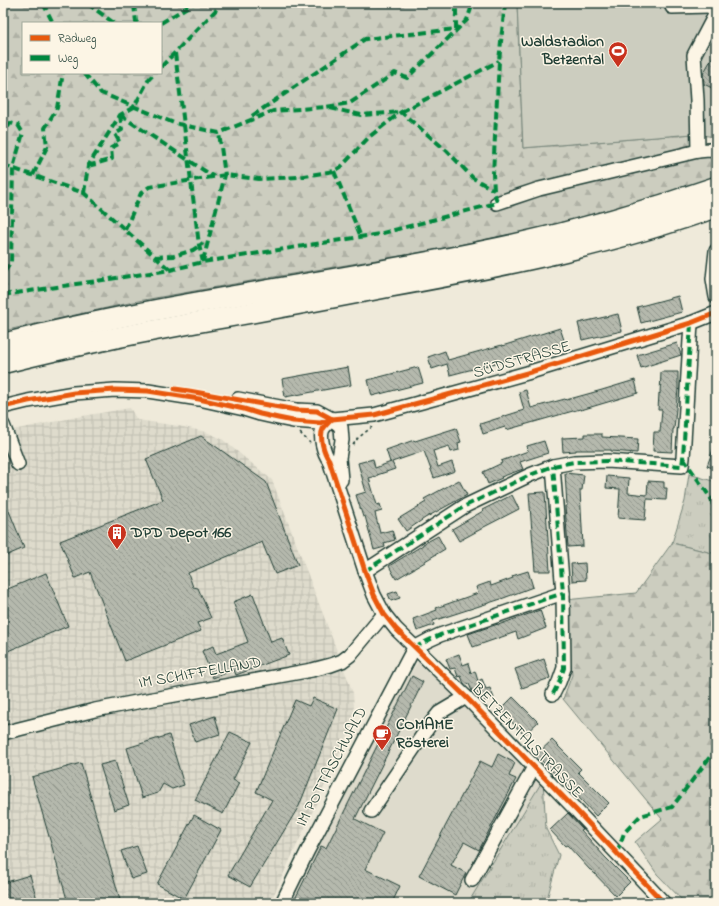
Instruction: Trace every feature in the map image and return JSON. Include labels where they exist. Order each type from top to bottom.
[{"type":"highway","points":[[3,344],[39,334],[98,321],[478,253],[625,216],[716,187]]},
{"type":"highway","points":[[3,363],[47,352],[153,331],[516,263],[634,234],[716,207]]},
{"type":"street","points":[[672,3],[672,7],[709,4],[716,13],[694,55],[698,151]]},
{"type":"street","points":[[497,203],[539,189],[698,151],[716,151]]},
{"type":"street","points":[[716,252],[713,279],[716,297]]},
{"type":"street","name":"SÜDSTRASSE","points":[[332,419],[374,414],[444,396],[527,373],[691,323],[716,313]]},
{"type":"street","points":[[365,572],[465,506],[530,475],[553,466],[574,462],[607,461],[682,466],[691,323]]},
{"type":"street","points":[[3,407],[74,393],[115,390],[148,391],[166,388],[296,410],[317,411],[332,419],[341,427],[342,440],[339,458],[343,502]]},
{"type":"street","points":[[332,419],[323,429],[322,439],[324,452],[329,460],[343,502]]},
{"type":"street","points":[[3,425],[18,464]]},
{"type":"street","points":[[552,694],[559,682],[564,668],[563,593],[553,466]]},
{"type":"street","name":"BETZENTALSTRASSE","points":[[343,502],[365,572],[374,595],[384,614],[396,629],[466,697],[664,903]]},
{"type":"street","points":[[414,648],[434,637],[563,593]]},
{"type":"street","name":"IM SCHIFFELLAND","points":[[3,733],[119,705],[312,670],[331,665],[342,661],[350,655],[384,614]]},
{"type":"street","name":"IM POTTASCHWALD","points":[[282,903],[311,843],[414,648]]},
{"type":"street","points":[[371,811],[439,713],[466,697]]},
{"type":"street","points":[[472,880],[534,767]]},
{"type":"shaded area","points":[[130,408],[137,420],[179,426],[206,432],[222,439],[272,480],[353,693],[355,720],[270,903],[3,903],[3,432]]},
{"type":"shaded area","points":[[420,658],[543,780],[468,903],[274,903],[358,759]]},
{"type":"green space","points":[[3,3],[517,3],[523,148],[693,134],[716,155],[716,178],[578,218],[522,232],[430,251],[138,301],[3,331]]},
{"type":"green space","name":"Waldstadion Betzental","points":[[517,3],[716,3],[716,137],[693,134],[523,148]]},
{"type":"green space","points":[[689,474],[716,482],[716,554],[672,543],[685,501]]},
{"type":"green space","points":[[672,543],[716,554],[716,903],[685,903],[657,874],[635,842],[662,819],[563,699],[572,675],[565,600],[636,593]]},
{"type":"green space","points":[[543,780],[546,829],[559,855],[546,903],[468,903]]},
{"type":"building","points":[[716,51],[716,90],[704,84],[703,74]]},
{"type":"building","points":[[678,296],[682,312],[641,323],[637,307]]},
{"type":"building","points":[[618,314],[622,331],[582,340],[578,323]]},
{"type":"building","points":[[560,328],[565,343],[516,359],[515,358],[450,375],[447,364],[432,369],[428,357],[445,351],[448,360],[502,346]]},
{"type":"building","points":[[677,343],[681,355],[641,368],[637,355]]},
{"type":"building","points":[[348,367],[351,385],[285,397],[282,379]]},
{"type":"building","points":[[418,367],[423,383],[372,396],[368,380]]},
{"type":"building","points":[[661,372],[678,372],[678,389],[672,452],[653,451],[654,432],[660,432],[662,410],[658,410]]},
{"type":"building","points":[[635,380],[638,393],[506,430],[505,427],[483,434],[480,424],[524,410],[519,392],[526,390],[531,408],[566,400]]},
{"type":"building","points":[[456,428],[461,442],[458,443],[459,450],[451,452],[449,446],[433,451],[438,467],[452,462],[455,471],[434,478],[424,451],[392,462],[395,469],[369,478],[377,505],[380,504],[382,511],[375,513],[380,533],[392,530],[395,540],[384,543],[385,547],[374,550],[365,516],[363,517],[356,495],[366,492],[358,463],[373,459],[375,468],[391,462],[386,450]]},
{"type":"building","points":[[585,434],[602,434],[602,437],[638,439],[637,453],[611,450],[576,450],[563,452],[562,438],[585,437]]},
{"type":"building","name":"DPD Depot 166","points":[[201,436],[266,482],[298,565],[275,574],[262,542],[188,573],[193,587],[198,588],[211,618],[197,623],[201,631],[125,661],[90,572],[75,578],[60,541],[163,500],[146,459]]},
{"type":"building","points":[[544,441],[548,453],[520,462],[523,469],[501,477],[502,478],[488,484],[483,472],[502,463],[501,461],[528,451],[527,446]]},
{"type":"building","points":[[716,444],[716,469],[707,466]]},
{"type":"building","points":[[565,473],[584,475],[582,490],[580,490],[583,546],[568,547],[565,506],[567,506]]},
{"type":"building","points":[[607,476],[629,478],[628,493],[647,495],[648,481],[664,482],[664,488],[667,488],[666,500],[647,499],[645,520],[618,518],[620,489],[606,488]]},
{"type":"building","points":[[459,480],[467,495],[425,518],[406,531],[398,519],[426,502],[424,499]]},
{"type":"building","points":[[545,492],[550,571],[535,571],[529,493]]},
{"type":"building","points":[[512,495],[519,509],[459,541],[452,529],[483,511],[482,510]]},
{"type":"building","points":[[3,496],[24,548],[3,557]]},
{"type":"building","points":[[438,536],[445,549],[396,579],[389,566]]},
{"type":"building","points":[[585,563],[586,580],[572,581],[571,564]]},
{"type":"building","points":[[528,571],[533,587],[433,621],[434,625],[417,631],[413,619],[437,610],[436,608],[478,593],[476,587],[490,582],[491,586],[513,578],[512,576]]},
{"type":"building","points":[[46,573],[68,626],[3,653],[3,591]]},
{"type":"building","points":[[397,591],[400,598],[391,601],[388,594]]},
{"type":"building","points":[[253,594],[271,642],[282,638],[289,655],[236,675],[234,670],[213,678],[202,651],[213,646],[216,654],[248,642],[233,602]]},
{"type":"building","points":[[540,610],[546,628],[518,639],[516,632],[473,647],[468,634]]},
{"type":"building","points":[[459,654],[463,665],[468,663],[471,673],[475,671],[478,681],[482,679],[486,689],[490,688],[494,698],[482,702],[479,699],[477,692],[474,694],[469,684],[464,684],[461,676],[458,677],[455,668],[450,669],[446,659]]},
{"type":"building","points":[[544,659],[550,678],[522,688],[515,669]]},
{"type":"building","points":[[412,676],[423,682],[355,819],[383,833],[365,869],[400,886],[392,903],[293,903],[321,846],[326,848]]},
{"type":"building","points":[[513,697],[538,722],[524,735],[500,710]]},
{"type":"building","points":[[313,698],[338,709],[299,806],[250,887],[228,875],[272,800],[256,792],[295,700],[309,706]]},
{"type":"building","points":[[215,716],[220,734],[195,742],[189,725]]},
{"type":"building","points":[[230,732],[252,742],[233,780],[239,783],[223,814],[195,800]]},
{"type":"building","points":[[169,735],[184,785],[172,789],[163,784],[158,793],[142,798],[127,748]]},
{"type":"building","points":[[552,740],[581,769],[578,772],[609,803],[596,816],[555,772],[554,773],[536,755]]},
{"type":"building","points":[[498,754],[515,763],[509,776],[516,779],[479,850],[464,842],[451,865],[466,873],[455,895],[419,876],[480,761],[492,767]]},
{"type":"building","points":[[115,761],[129,805],[114,810],[100,765]]},
{"type":"building","points":[[81,763],[121,903],[68,903],[32,777]]},
{"type":"building","points":[[568,813],[605,857],[630,882],[616,896],[567,845],[565,846],[550,830]]},
{"type":"building","points":[[194,815],[221,830],[184,899],[157,884]]},
{"type":"building","points":[[137,846],[147,874],[131,879],[121,851]]},
{"type":"building","points":[[30,875],[38,903],[3,903],[3,883]]},
{"type":"marked path","points":[[43,3],[52,22]]},
{"type":"marked path","points":[[88,3],[113,22]]},
{"type":"marked path","points":[[136,22],[134,5],[146,3]]},
{"type":"marked path","points":[[162,22],[194,3]]},
{"type":"marked path","points":[[162,66],[217,9],[218,3]]},
{"type":"marked path","points":[[252,116],[365,39],[456,29],[456,3]]},
{"type":"marked path","points":[[85,74],[101,93],[174,123],[219,133],[273,111],[326,107],[350,103],[395,73],[407,78],[467,20],[473,3]]},
{"type":"marked path","points":[[3,295],[170,270],[203,262],[379,234],[497,203],[493,174],[499,61],[505,3]]},
{"type":"marked path","points":[[175,53],[199,245],[203,262]]},
{"type":"marked path","points":[[330,108],[361,115],[401,112],[499,61]]},
{"type":"marked path","points":[[33,175],[47,147],[45,128],[57,108],[63,74]]},
{"type":"marked path","points":[[84,193],[88,166],[120,115],[134,107],[149,79],[154,74]]},
{"type":"marked path","points":[[125,230],[141,193],[149,187],[225,175],[259,179],[299,177],[334,171],[341,167],[369,137],[401,112],[447,151],[473,178],[494,190]]},
{"type":"marked path","points":[[120,115],[214,177]]},
{"type":"marked path","points":[[88,166],[112,159],[111,148],[120,143],[115,134],[122,130],[120,115]]},
{"type":"marked path","points":[[3,138],[10,123],[18,125],[23,133],[13,168],[11,262],[3,274]]},
{"type":"marked path","points":[[203,261],[225,175],[219,133]]},
{"type":"marked path","points":[[3,165],[84,193],[170,270]]},
{"type":"marked path","points":[[334,171],[361,237]]},
{"type":"marked path","points":[[155,257],[174,256],[193,250],[203,243]]},
{"type":"marked path","points":[[365,571],[465,506],[530,475],[553,466],[574,462],[607,461],[682,466],[691,323]]},
{"type":"marked path","points":[[683,458],[712,500],[716,527]]},
{"type":"marked path","points":[[553,466],[563,593],[564,668],[553,694]]},
{"type":"marked path","points":[[414,648],[440,635],[563,593]]},
{"type":"marked path","points":[[617,853],[624,833],[640,816],[672,807],[716,749]]},
{"type":"cycle path","points":[[3,407],[74,393],[115,390],[148,391],[199,399],[293,421],[320,423],[332,419],[374,415],[527,373],[691,323],[716,313]]},
{"type":"cycle path","points":[[175,389],[296,410],[317,411],[332,419]]},
{"type":"cycle path","points":[[332,419],[322,432],[325,453],[329,460],[365,571],[374,595],[384,614],[396,629],[466,697],[664,903]]},
{"type":"place","name":"Waldstadion Betzental","points":[[618,68]]},
{"type":"place","name":"DPD Depot 166","points":[[117,550]]},
{"type":"place","name":"COMAME Rösterei","points":[[382,751]]}]
